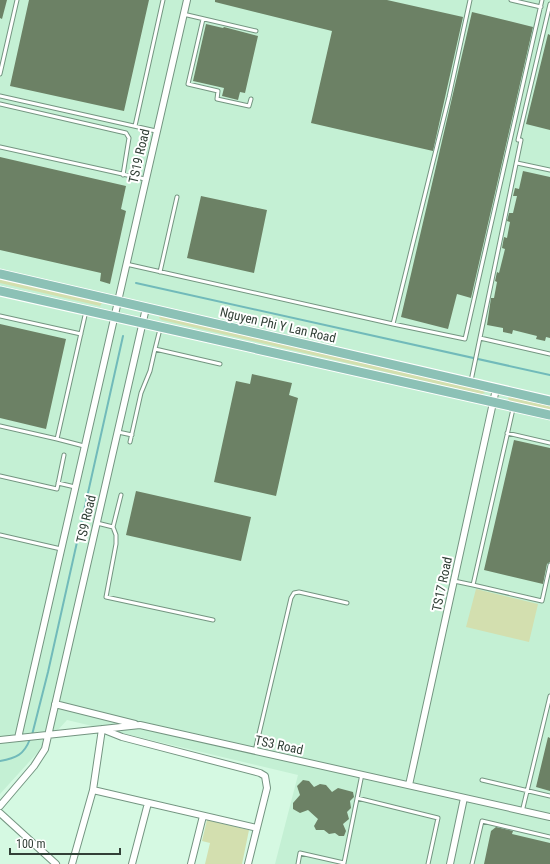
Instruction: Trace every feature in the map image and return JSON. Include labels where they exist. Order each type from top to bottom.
[{"type":"main road","name":"Nguyen Phi Y Lan Road","points":[[0,274],[550,401]]},
{"type":"main road","points":[[0,291],[550,415]]},
{"type":"street","name":"TS19 Road","points":[[18,738],[187,0]]},
{"type":"street","name":"TS9 Road","points":[[0,806],[34,766],[45,749],[146,308]]},
{"type":"street","name":"TS17 Road","points":[[409,785],[496,389]]},
{"type":"street","points":[[55,704],[140,725]]},
{"type":"street","name":"TS3 Road","points":[[0,740],[140,725],[362,774],[522,812],[550,817]]},
{"type":"street","points":[[72,864],[93,790],[102,729],[122,737],[260,772],[265,776],[267,788],[248,864]]},
{"type":"street","points":[[93,790],[256,828]]},
{"type":"street","points":[[450,864],[464,798]]},
{"type":"street","points":[[132,864],[148,803]]},
{"type":"street","points":[[0,813],[56,864]]},
{"type":"street","points":[[191,864],[203,816]]},
{"type":"lane","points":[[0,74],[17,0]]},
{"type":"lane","points":[[135,126],[163,0]]},
{"type":"lane","points":[[393,324],[447,105],[470,0]]},
{"type":"lane","points":[[511,0],[541,7]]},
{"type":"lane","points":[[126,264],[465,339],[542,0]]},
{"type":"lane","points":[[470,383],[517,162],[521,140],[518,140],[550,4]]},
{"type":"lane","points":[[184,14],[256,31]]},
{"type":"lane","points":[[203,19],[188,84],[218,91],[217,99],[249,106],[250,99]]},
{"type":"lane","points":[[0,96],[156,131]]},
{"type":"lane","points":[[0,104],[126,133],[129,138],[124,176]]},
{"type":"lane","points":[[0,147],[124,176],[145,179]]},
{"type":"lane","points":[[517,162],[550,170]]},
{"type":"lane","points":[[160,272],[177,197]]},
{"type":"lane","points":[[57,439],[86,310]]},
{"type":"lane","points":[[0,316],[81,334]]},
{"type":"lane","points":[[130,442],[141,392],[150,371],[160,327]]},
{"type":"lane","points":[[480,338],[550,354]]},
{"type":"lane","points":[[155,349],[220,364]]},
{"type":"lane","points":[[473,585],[513,407]]},
{"type":"lane","points":[[0,426],[85,446]]},
{"type":"lane","points":[[118,432],[132,435]]},
{"type":"lane","points":[[507,433],[550,443]]},
{"type":"lane","points":[[0,476],[57,489],[64,455]]},
{"type":"lane","points":[[58,483],[76,487]]},
{"type":"lane","points":[[121,495],[113,527],[116,535],[116,544],[106,597],[213,620]]},
{"type":"lane","points":[[96,523],[113,527]]},
{"type":"lane","points":[[0,534],[61,549]]},
{"type":"lane","points":[[454,581],[542,601],[550,565]]},
{"type":"lane","points":[[254,751],[291,598],[294,593],[299,592],[347,603]]},
{"type":"lane","points":[[522,812],[550,696]]},
{"type":"lane","points":[[298,864],[300,853],[344,864],[362,774]]},
{"type":"lane","points":[[482,780],[550,796]]},
{"type":"lane","points":[[357,798],[438,818],[428,864]]},
{"type":"lane","points":[[472,864],[482,821],[550,837]]},
{"type":"shaded area","points":[[0,0],[550,0],[550,864],[275,864],[298,775],[67,720],[0,794]]},
{"type":"shaded area","points":[[0,278],[100,301],[102,303],[100,306],[0,283]]},
{"type":"shaded area","points":[[161,315],[482,390],[485,393],[481,394],[162,320],[159,318]]},
{"type":"shaded area","points":[[511,397],[550,406],[550,411],[509,401],[508,398]]},
{"type":"shaded area","points":[[476,589],[538,604],[529,642],[466,627]]},
{"type":"shaded area","points":[[207,820],[249,830],[242,864],[205,864],[210,843],[202,841]]},
{"type":"building","points":[[0,0],[7,0],[2,19],[0,18]]},
{"type":"building","points":[[29,0],[149,0],[124,111],[10,86]]},
{"type":"building","points":[[215,0],[387,0],[463,17],[433,151],[311,123],[332,31],[215,2]]},
{"type":"building","points":[[472,12],[533,27],[471,298],[457,294],[448,329],[401,317]]},
{"type":"building","points":[[206,24],[258,36],[245,93],[240,92],[238,100],[222,96],[224,88],[193,81]]},
{"type":"building","points":[[548,34],[550,35],[550,130],[526,124]]},
{"type":"building","points":[[0,157],[126,186],[121,209],[126,211],[110,284],[100,281],[101,273],[0,250]]},
{"type":"building","points":[[523,171],[550,177],[550,338],[546,337],[545,341],[536,339],[537,336],[513,330],[512,334],[503,332],[503,328],[487,325],[491,298],[494,298],[497,272],[499,273],[505,249],[502,248],[504,237],[507,238],[510,222],[507,221],[509,213],[513,213],[517,196],[513,196],[515,188],[519,189]]},
{"type":"building","points":[[201,196],[267,210],[254,273],[187,258]]},
{"type":"building","points":[[0,324],[66,339],[46,429],[0,418]]},
{"type":"building","points":[[252,374],[292,383],[289,395],[298,398],[276,496],[214,482],[236,381],[250,384]]},
{"type":"building","points":[[514,440],[550,448],[550,562],[547,564],[543,584],[484,570]]},
{"type":"building","points":[[136,491],[251,517],[241,561],[126,535]]},
{"type":"building","points":[[548,737],[550,738],[550,791],[536,787]]},
{"type":"building","points":[[303,780],[309,781],[314,787],[320,784],[326,785],[332,792],[338,788],[353,792],[354,797],[350,801],[351,808],[347,812],[349,819],[343,824],[346,831],[344,836],[339,836],[335,833],[329,834],[324,830],[316,830],[314,826],[318,819],[308,810],[300,813],[293,809],[293,803],[300,795],[297,786]]},
{"type":"building","points":[[496,827],[513,831],[512,834],[550,843],[550,864],[484,864],[491,831]]},
{"type":"waterway","points":[[136,283],[550,375]]},
{"type":"waterway","points":[[32,735],[48,672],[123,336]]},
{"type":"waterway","points":[[0,761],[11,759],[19,755],[25,749],[30,739]]}]
